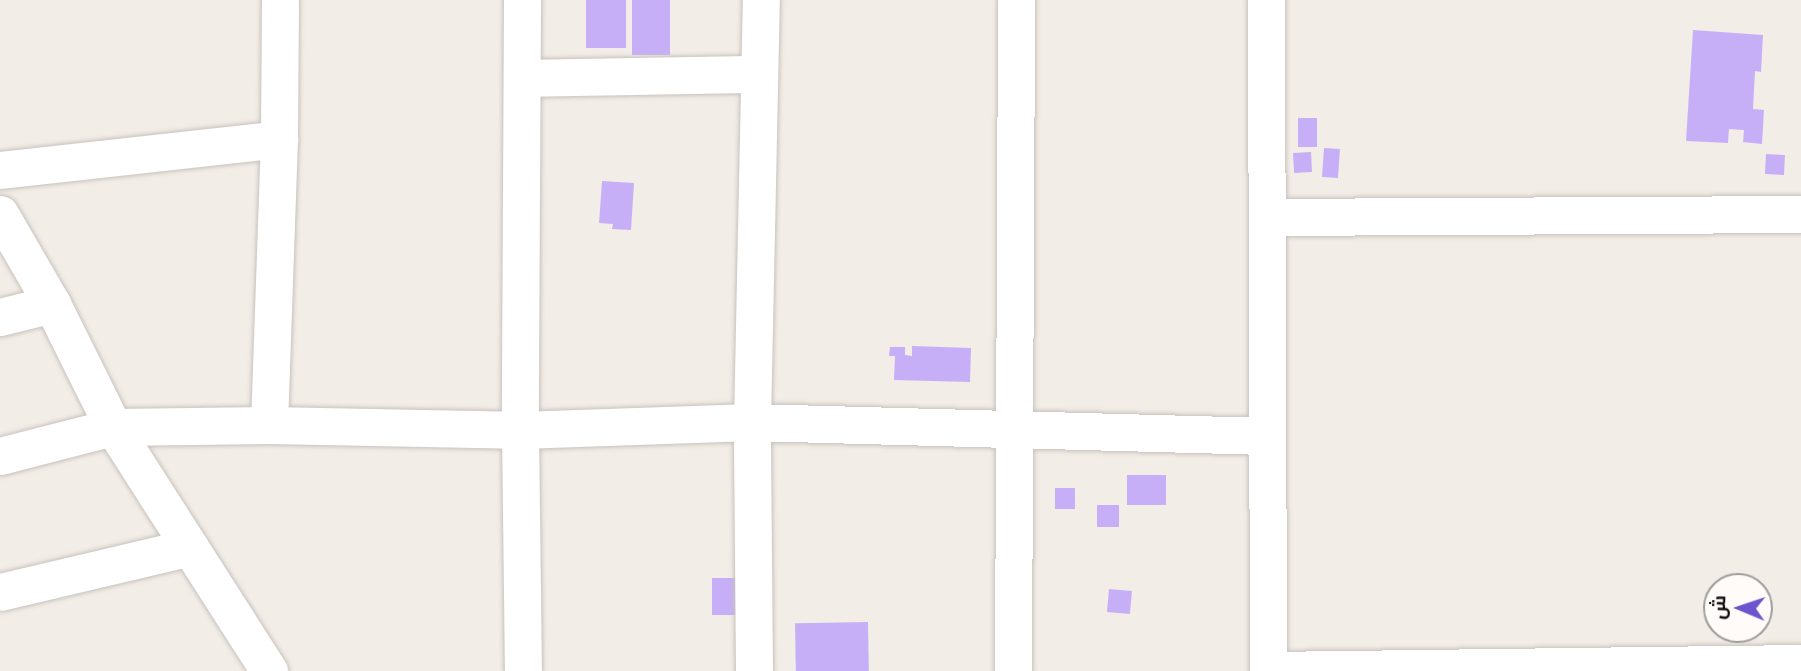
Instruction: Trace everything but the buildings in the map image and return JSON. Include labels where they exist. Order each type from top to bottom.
[{"type":"street","points":[[269,425],[279,139],[280,0]]},
{"type":"street","points":[[522,0],[520,430],[523,671]]},
{"type":"street","points":[[754,671],[752,422],[761,0]]},
{"type":"street","points":[[1013,671],[1016,0]]},
{"type":"street","points":[[1266,0],[1268,670],[1801,663]]},
{"type":"street","points":[[522,78],[759,74]]},
{"type":"street","points":[[0,170],[279,139]]},
{"type":"street","points":[[0,214],[52,304],[113,427],[269,671]]},
{"type":"street","points":[[1267,218],[1801,214]]},
{"type":"street","points":[[0,317],[52,304]]},
{"type":"street","points":[[0,456],[113,427],[269,425],[520,430],[752,422],[1268,436]]},
{"type":"street","points":[[0,592],[190,547]]}]
